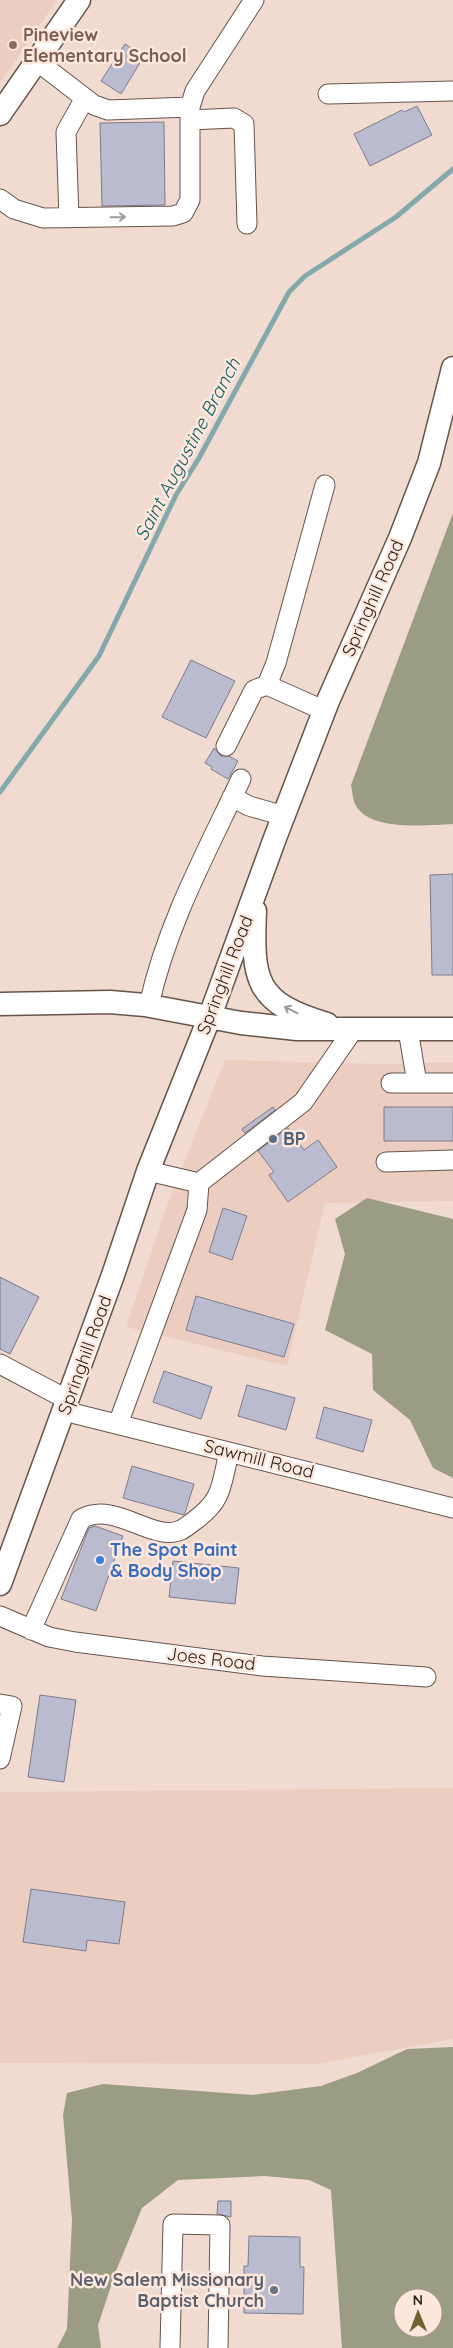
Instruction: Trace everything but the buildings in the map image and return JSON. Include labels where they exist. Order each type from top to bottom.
[{"type":"main road","points":[[0,114],[38,62],[79,0]]},
{"type":"main road","name":"Springhill Road","points":[[0,1584],[5,1557],[66,1406],[148,1171],[210,1016],[325,711],[400,538],[429,463],[453,368]]},
{"type":"main road","points":[[256,893],[255,953],[260,985],[271,998],[295,1012],[318,1021],[353,1030]]},
{"type":"main road","points":[[0,1004],[110,1002],[149,1005],[280,1028],[353,1030],[453,1029]]},
{"type":"street","points":[[0,199],[14,209],[43,218],[173,216],[183,213],[190,200],[190,113],[195,91],[254,0]]},
{"type":"street","points":[[38,62],[94,105],[108,110],[190,113],[234,118],[244,124],[246,224]]},
{"type":"street","points":[[328,94],[453,91]]},
{"type":"street","points":[[69,218],[66,132],[85,98]]},
{"type":"street","points":[[267,685],[276,663],[325,485]]},
{"type":"street","points":[[226,746],[254,690],[267,685],[325,711]]},
{"type":"street","points":[[149,1005],[156,976],[177,914],[241,779]]},
{"type":"street","points":[[232,797],[249,806],[284,816]]},
{"type":"street","points":[[118,1424],[197,1210],[199,1183],[303,1102],[353,1030]]},
{"type":"street","points":[[408,1030],[417,1083]]},
{"type":"street","points":[[391,1083],[453,1083]]},
{"type":"street","points":[[386,1162],[453,1160]]},
{"type":"street","points":[[148,1171],[199,1183]]},
{"type":"street","name":"Sawmill Road","points":[[0,1364],[66,1406],[118,1424],[453,1508]]},
{"type":"street","points":[[31,1630],[80,1519],[91,1513],[108,1514],[166,1533],[180,1531],[211,1509],[219,1496],[229,1452]]},
{"type":"street","name":"Joes Road","points":[[0,1616],[49,1637],[75,1642],[262,1666],[426,1676]]},
{"type":"street","points":[[0,1704],[12,1706],[0,1759]]},
{"type":"street","points":[[170,2348],[173,2224],[220,2225],[218,2348]]},
{"type":"shaded area","name":"Pineview Elementary School","points":[[0,0],[57,0],[0,83]]},
{"type":"shaded area","points":[[225,1060],[383,1064],[453,1062],[453,1201],[325,1203],[287,1366],[126,1327],[168,1203]]},
{"type":"shaded area","points":[[453,1788],[453,2039],[317,2064],[0,2063],[0,1792]]},
{"type":"green space","points":[[453,513],[453,824],[399,825],[385,823],[372,819],[362,813],[355,804],[351,785]]},
{"type":"green space","points":[[367,1198],[453,1219],[453,1478],[433,1468],[410,1420],[373,1390],[372,1354],[325,1330],[345,1254],[335,1219]]},
{"type":"green space","points":[[453,2047],[453,2348],[342,2348],[331,2190],[309,2180],[265,2176],[178,2180],[142,2208],[116,2271],[98,2325],[101,2348],[57,2348],[67,2329],[72,2220],[63,2115],[67,2093],[103,2084],[253,2095],[321,2086],[357,2073],[407,2049]]},
{"type":"waterway","name":"Saint Augustine Branch","points":[[0,792],[99,656],[176,495],[199,458],[289,292],[305,276],[396,217],[453,169]]},
{"type":"place","name":"Pineview Elementary School","points":[[13,45]]},
{"type":"place","name":"BP","points":[[273,1139]]},
{"type":"place","name":"The Spot Paint & Body Shop","points":[[100,1560]]},
{"type":"place","name":"New Salem Missionary Baptist Church","points":[[274,2290]]}]
